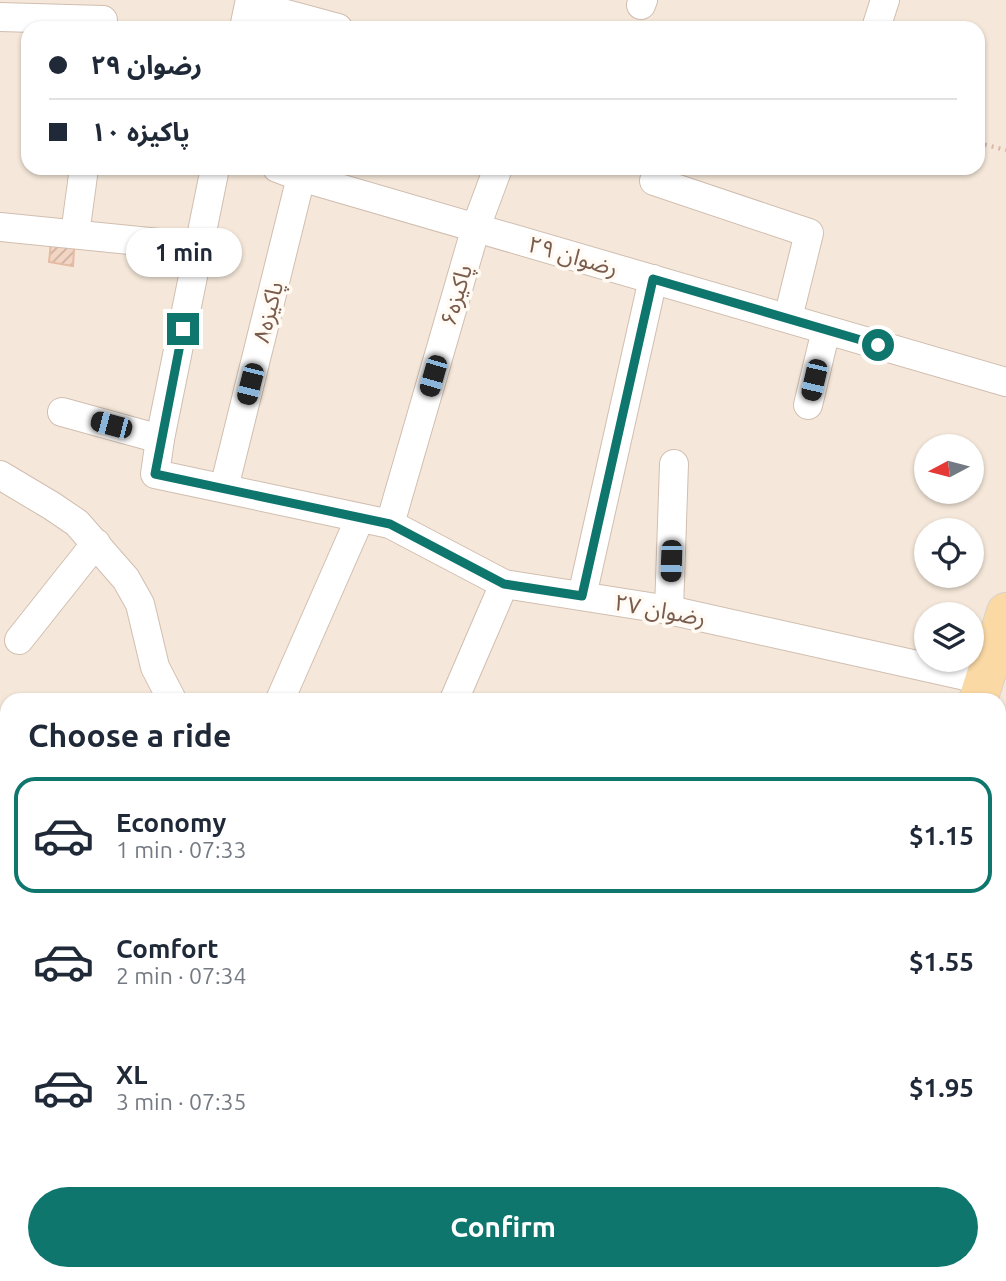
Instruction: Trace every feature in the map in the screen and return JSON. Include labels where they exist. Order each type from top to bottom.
[{"type":"main road","points":[[981,690],[1006,612]]},
{"type":"street","points":[[878,21],[885,0]]},
{"type":"street","points":[[0,17],[103,16]]},
{"type":"street","points":[[246,16],[284,21]]},
{"type":"street","points":[[75,234],[83,175]]},
{"type":"street","points":[[62,412],[160,439],[214,175]]},
{"type":"street","name":"پاکیزه۸","points":[[224,488],[288,175]]},
{"type":"street","name":"رضوان ۲۹","points":[[299,175],[1006,382]]},
{"type":"street","name":"پاکیزه۶","points":[[390,524],[476,227],[495,175]]},
{"type":"street","points":[[656,175],[654,181],[809,233],[788,318]]},
{"type":"street","points":[[0,227],[199,247]]},
{"type":"street","points":[[582,596],[653,279]]},
{"type":"street","points":[[808,405],[826,330]]},
{"type":"street","name":"رضوان ۲۷","points":[[160,439],[155,474],[390,524],[504,584],[669,610],[981,690]]},
{"type":"street","points":[[669,610],[674,464]]},
{"type":"street","points":[[0,475],[77,523],[126,579],[139,604],[155,667],[168,693]]},
{"type":"street","points":[[283,693],[360,518]]},
{"type":"street","points":[[19,640],[96,543]]},
{"type":"street","points":[[457,693],[504,584]]},
{"type":"path","points":[[985,145],[1006,150]]},
{"type":"shaded area","points":[[0,0],[1006,0],[1006,693],[0,693]]},
{"type":"building","points":[[52,232],[75,234],[73,266],[49,262]]},
{"type":"route","points":[[183,329],[155,474],[390,524],[504,584],[582,596],[653,279],[878,345]]}]
